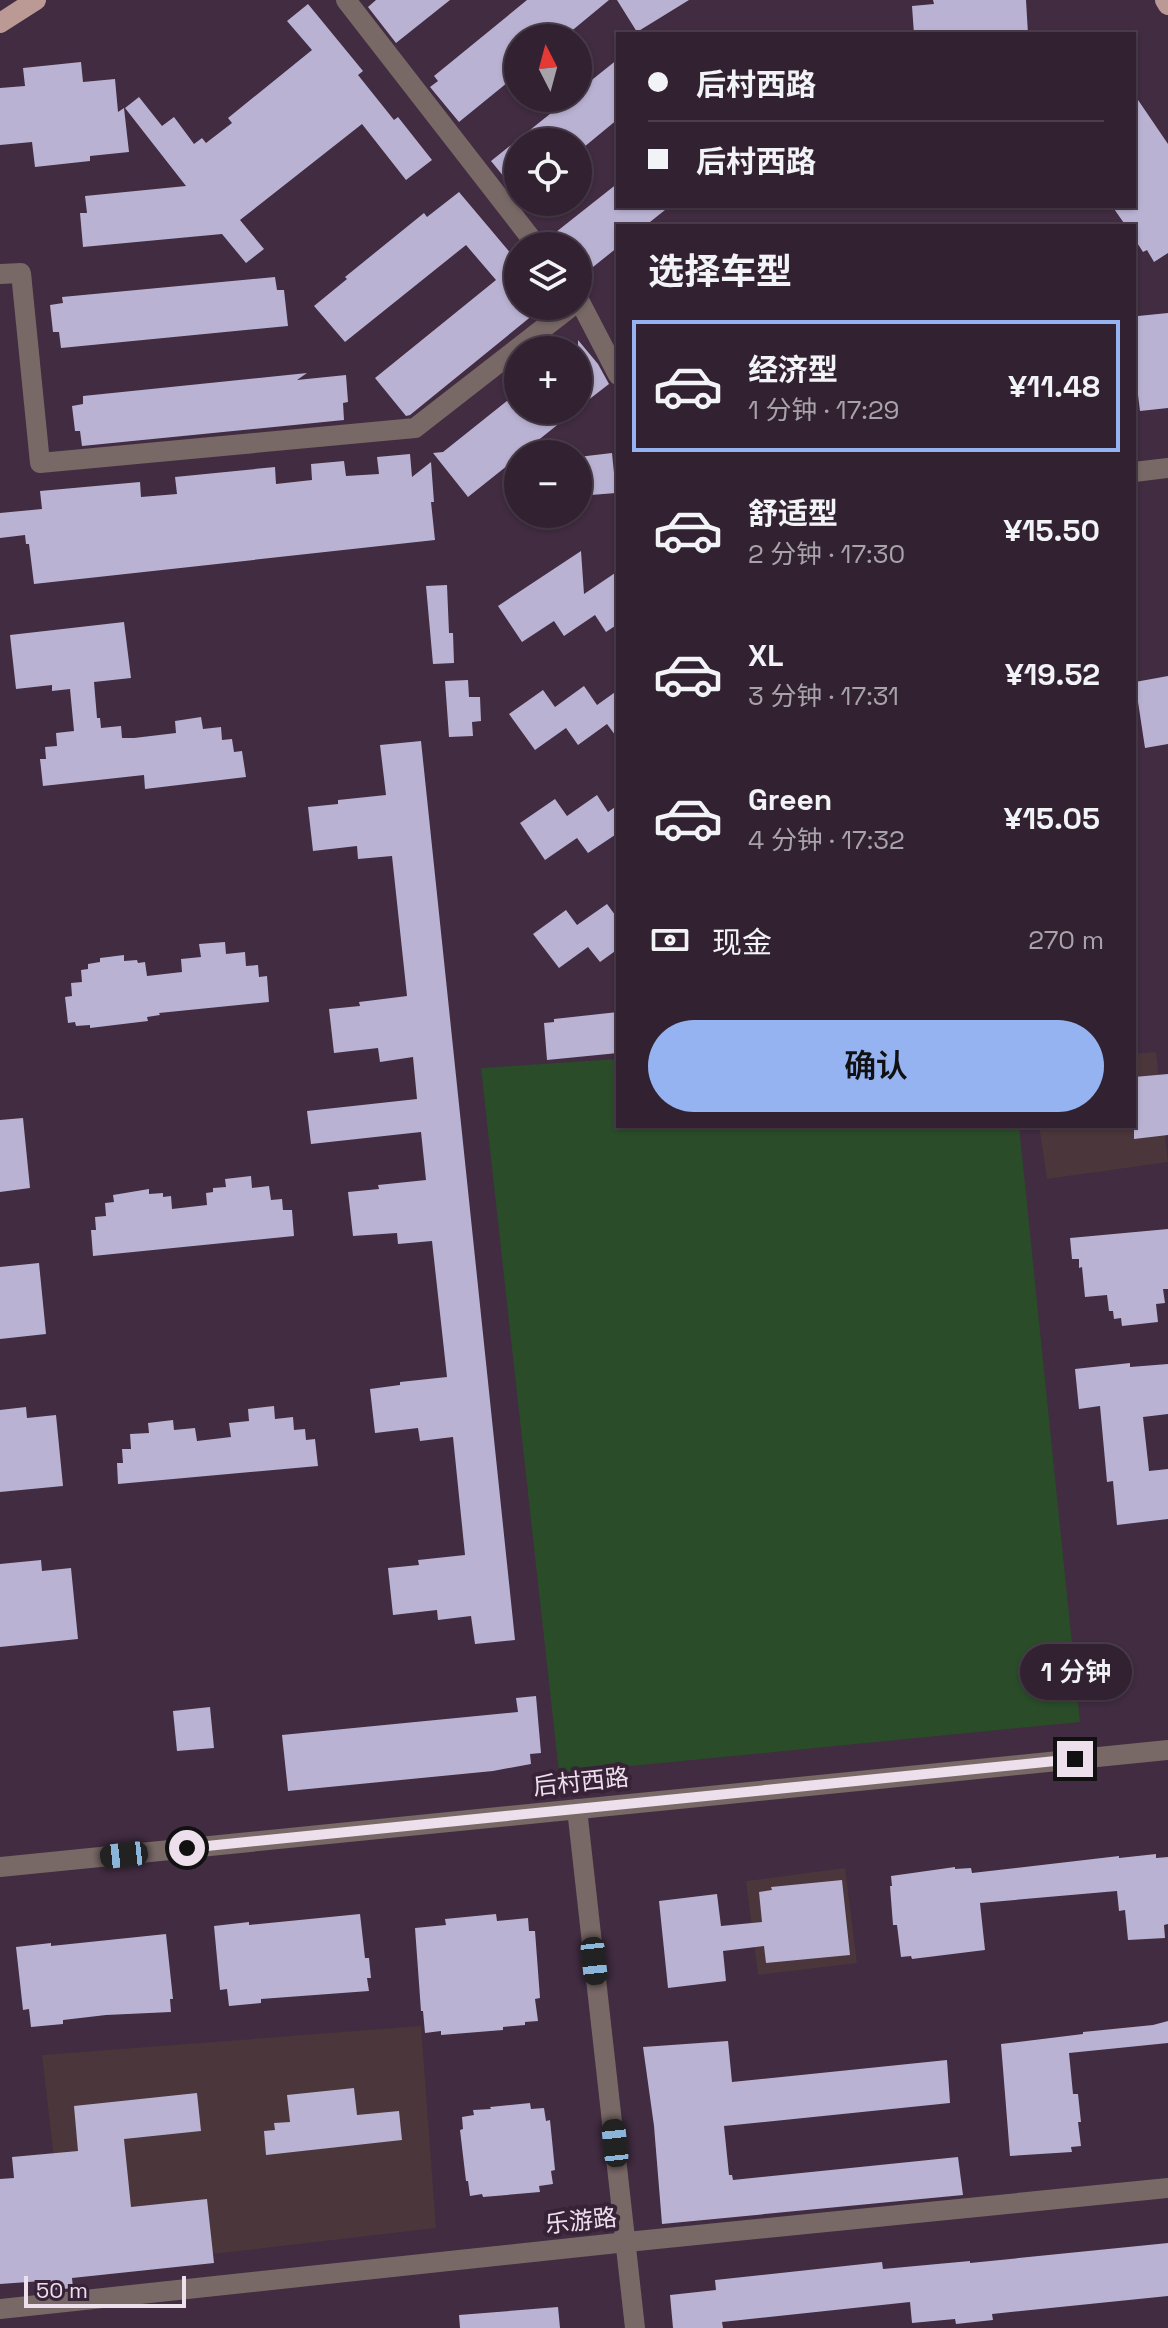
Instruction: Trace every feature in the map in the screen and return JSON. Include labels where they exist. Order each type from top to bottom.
[{"type":"main road","points":[[0,23],[36,0]]},
{"type":"main road","points":[[1165,0],[1168,5]]},
{"type":"street","points":[[346,0],[526,232]]},
{"type":"street","points":[[0,274],[21,273],[40,463],[415,428],[553,320]]},
{"type":"street","points":[[588,320],[616,371]]},
{"type":"street","points":[[1136,472],[1168,468]]},
{"type":"street","name":"后村西路","points":[[0,1867],[1168,1750]]},
{"type":"street","points":[[577,1809],[635,2328]]},
{"type":"street","name":"乐游路","points":[[0,2309],[1168,2188]]},
{"type":"shaded area","points":[[1156,1052],[1168,1162],[1047,1179],[1039,1128],[1136,1128],[1136,1054]]},
{"type":"shaded area","points":[[845,1868],[857,1963],[758,1975],[746,1881]]},
{"type":"shaded area","points":[[421,2026],[436,2228],[67,2271],[42,2055]]},
{"type":"green space","points":[[616,1059],[616,1128],[1019,1128],[1080,1722],[559,1773],[481,1068]]},
{"type":"building","points":[[376,0],[450,0],[396,43],[368,7]]},
{"type":"building","points":[[527,0],[609,0],[580,24],[504,24],[504,85],[459,122],[430,87],[438,81],[434,76]]},
{"type":"building","points":[[617,0],[689,0],[637,32]]},
{"type":"building","points":[[933,0],[1026,0],[1028,32],[914,32],[912,6],[934,4]]},
{"type":"building","points":[[308,4],[363,71],[358,75],[394,120],[398,117],[432,160],[406,180],[362,124],[240,220],[264,249],[246,263],[222,234],[83,247],[80,213],[87,213],[85,196],[186,186],[125,108],[139,97],[162,126],[174,117],[194,144],[202,138],[206,143],[232,123],[228,118],[312,50],[287,21]]},
{"type":"building","points":[[616,61],[616,121],[592,140],[592,128],[532,128],[552,112],[592,112],[592,80]]},
{"type":"building","points":[[81,62],[83,82],[115,79],[118,112],[124,108],[129,152],[90,156],[90,161],[35,167],[32,142],[0,145],[0,88],[25,86],[23,68]]},
{"type":"building","points":[[1136,97],[1168,144],[1168,253],[1154,262],[1147,250],[1143,252],[1136,241],[1136,224],[1125,224],[1113,208],[1136,208]]},
{"type":"building","points":[[504,151],[504,177],[491,161]]},
{"type":"building","points":[[616,185],[616,208],[668,208],[648,224],[616,224],[616,249],[592,268],[592,232],[556,232],[576,216],[592,216],[592,204]]},
{"type":"building","points":[[459,192],[504,245],[504,320],[527,320],[406,416],[375,378],[496,280],[466,245],[345,342],[314,306],[424,213],[427,217]]},
{"type":"building","points":[[275,277],[277,290],[284,290],[288,326],[61,348],[59,332],[53,332],[50,305],[63,303],[62,297]]},
{"type":"building","points":[[1168,313],[1168,408],[1140,411],[1136,387],[1138,316]]},
{"type":"building","points":[[592,357],[598,364],[609,384],[592,397]]},
{"type":"building","points":[[307,373],[297,380],[346,375],[348,402],[343,403],[344,420],[82,446],[80,431],[75,431],[72,406],[83,404],[83,396]]},
{"type":"building","points":[[504,403],[504,424],[558,424],[538,440],[504,440],[504,468],[468,497],[433,453],[443,452]]},
{"type":"building","points":[[612,453],[616,493],[592,495],[592,455]]},
{"type":"building","points":[[410,454],[412,477],[431,462],[435,540],[34,584],[25,535],[0,538],[0,513],[42,509],[40,491],[140,482],[141,497],[177,494],[175,477],[275,467],[276,484],[312,480],[311,464],[344,461],[346,476],[379,474],[377,457]]},
{"type":"building","points":[[581,551],[584,594],[616,572],[616,625],[606,632],[595,615],[564,636],[554,621],[522,642],[498,606]]},
{"type":"building","points":[[447,585],[454,663],[433,664],[426,586]]},
{"type":"building","points":[[124,622],[131,678],[94,682],[97,718],[100,718],[101,728],[121,726],[122,738],[134,738],[176,733],[175,721],[201,717],[203,729],[221,727],[222,740],[232,739],[234,752],[242,751],[246,777],[145,789],[144,775],[43,786],[40,759],[46,759],[45,747],[57,746],[56,733],[74,731],[70,689],[52,691],[52,685],[16,689],[10,635]]},
{"type":"building","points":[[1168,676],[1168,744],[1145,748],[1136,682]]},
{"type":"building","points":[[468,680],[469,697],[480,697],[481,721],[472,722],[473,736],[449,737],[445,681]]},
{"type":"building","points":[[584,686],[597,705],[616,691],[616,736],[607,724],[578,745],[566,728],[535,750],[509,714],[543,690],[555,707]]},
{"type":"building","points":[[421,741],[515,1640],[475,1644],[471,1616],[438,1620],[437,1610],[393,1615],[388,1568],[419,1565],[418,1560],[465,1555],[453,1437],[420,1441],[418,1428],[375,1433],[370,1389],[447,1377],[432,1241],[398,1244],[397,1233],[353,1236],[348,1192],[426,1180],[421,1132],[311,1144],[307,1111],[417,1099],[413,1057],[380,1062],[378,1048],[334,1053],[329,1009],[407,996],[392,856],[358,859],[357,846],[313,851],[308,807],[386,795],[380,745]]},
{"type":"building","points":[[597,795],[608,812],[616,806],[616,834],[588,853],[577,838],[545,860],[520,823],[555,799],[567,816]]},
{"type":"building","points":[[607,904],[616,916],[616,950],[600,962],[588,947],[559,968],[533,934],[566,910],[577,925]]},
{"type":"building","points":[[225,942],[226,954],[245,952],[246,966],[258,965],[259,977],[267,976],[269,1002],[159,1013],[147,1017],[148,1021],[90,1028],[90,1025],[68,1023],[65,997],[72,996],[71,983],[82,982],[81,970],[88,969],[88,964],[100,962],[100,958],[124,955],[124,961],[145,962],[147,976],[182,972],[181,959],[201,957],[199,944]]},
{"type":"building","points":[[616,1012],[616,1053],[547,1060],[544,1023],[554,1022],[554,1019]]},
{"type":"building","points":[[1168,1074],[1168,1135],[1134,1139],[1136,1077]]},
{"type":"building","points":[[23,1118],[30,1188],[0,1192],[0,1120]]},
{"type":"building","points":[[251,1176],[252,1188],[269,1186],[271,1200],[282,1199],[283,1210],[292,1210],[294,1236],[93,1256],[91,1230],[96,1230],[95,1217],[106,1216],[105,1203],[114,1202],[113,1195],[149,1189],[149,1194],[171,1196],[172,1209],[207,1205],[206,1193],[213,1192],[213,1188],[226,1187],[225,1179]]},
{"type":"building","points":[[1168,1229],[1168,1289],[1163,1289],[1165,1303],[1156,1304],[1158,1322],[1122,1326],[1121,1318],[1114,1319],[1113,1311],[1109,1311],[1107,1295],[1085,1297],[1082,1267],[1079,1268],[1079,1259],[1072,1259],[1070,1238]]},
{"type":"building","points":[[39,1263],[46,1334],[0,1339],[0,1267]]},
{"type":"building","points":[[1130,1363],[1130,1367],[1168,1364],[1168,1414],[1143,1417],[1149,1471],[1168,1469],[1168,1519],[1117,1525],[1113,1481],[1107,1482],[1100,1406],[1079,1409],[1075,1369]]},
{"type":"building","points":[[274,1406],[275,1419],[293,1417],[294,1430],[305,1429],[306,1440],[315,1439],[318,1466],[118,1484],[117,1463],[123,1463],[122,1449],[131,1449],[130,1434],[149,1433],[148,1423],[173,1420],[174,1430],[195,1428],[197,1441],[231,1437],[229,1423],[249,1421],[248,1409]]},
{"type":"building","points":[[26,1407],[27,1418],[56,1415],[63,1486],[0,1492],[0,1410]]},
{"type":"building","points":[[41,1560],[42,1571],[71,1568],[78,1639],[0,1647],[0,1564]]},
{"type":"building","points":[[536,1696],[541,1753],[530,1754],[531,1764],[493,1771],[288,1791],[282,1735],[518,1712],[516,1698]]},
{"type":"building","points":[[210,1707],[214,1748],[177,1751],[173,1711]]},
{"type":"building","points":[[1156,1854],[1156,1858],[1168,1857],[1168,1924],[1164,1925],[1165,1938],[1128,1940],[1125,1910],[1119,1911],[1117,1891],[980,1903],[985,1950],[912,1959],[911,1956],[901,1957],[897,1925],[893,1925],[891,1876],[955,1867],[971,1868],[972,1873]]},
{"type":"building","points":[[842,1880],[850,1955],[766,1963],[764,1946],[723,1951],[726,1981],[668,1988],[659,1901],[717,1894],[721,1926],[762,1922],[759,1892],[772,1890],[771,1887]]},
{"type":"building","points":[[360,1914],[365,1958],[369,1958],[369,1991],[261,1999],[261,2003],[229,2006],[227,1989],[220,1990],[214,1926]]},
{"type":"building","points":[[496,1914],[497,1921],[528,1918],[529,1931],[535,1931],[540,1998],[535,1999],[538,2021],[503,2027],[503,2030],[441,2035],[441,2031],[425,2033],[415,1928],[446,1925],[445,1919]]},
{"type":"building","points":[[166,1934],[173,1999],[170,1999],[171,2012],[106,2015],[31,2027],[29,2009],[23,2010],[16,1947]]},
{"type":"building","points":[[1168,2021],[1168,2043],[1069,2053],[1073,2094],[1078,2094],[1081,2146],[1071,2147],[1072,2152],[1010,2156],[1001,2044]]},
{"type":"building","points":[[728,2041],[732,2082],[947,2060],[950,2103],[724,2126],[729,2175],[733,2180],[958,2157],[963,2195],[662,2224],[654,2126],[643,2047]]},
{"type":"building","points":[[354,2088],[357,2115],[399,2111],[402,2140],[266,2155],[264,2131],[275,2130],[274,2123],[290,2122],[287,2095]]},
{"type":"building","points":[[197,2093],[201,2131],[124,2139],[131,2207],[207,2199],[214,2263],[72,2278],[73,2288],[43,2291],[42,2281],[0,2284],[0,2179],[14,2178],[12,2157],[78,2151],[74,2106]]},
{"type":"building","points":[[530,2103],[531,2109],[544,2108],[546,2121],[550,2120],[555,2170],[551,2171],[553,2184],[539,2186],[540,2192],[470,2196],[460,2130],[463,2129],[462,2117],[474,2115],[473,2110]]},
{"type":"building","points":[[1168,2243],[1168,2296],[992,2314],[993,2320],[956,2324],[955,2319],[912,2323],[910,2302],[722,2322],[723,2328],[673,2328],[670,2295],[716,2290],[715,2280],[882,2262],[883,2269]]},
{"type":"building","points":[[558,2307],[560,2328],[460,2328],[459,2315]]},
{"type":"route","points":[[187,1848],[1075,1759]]}]
